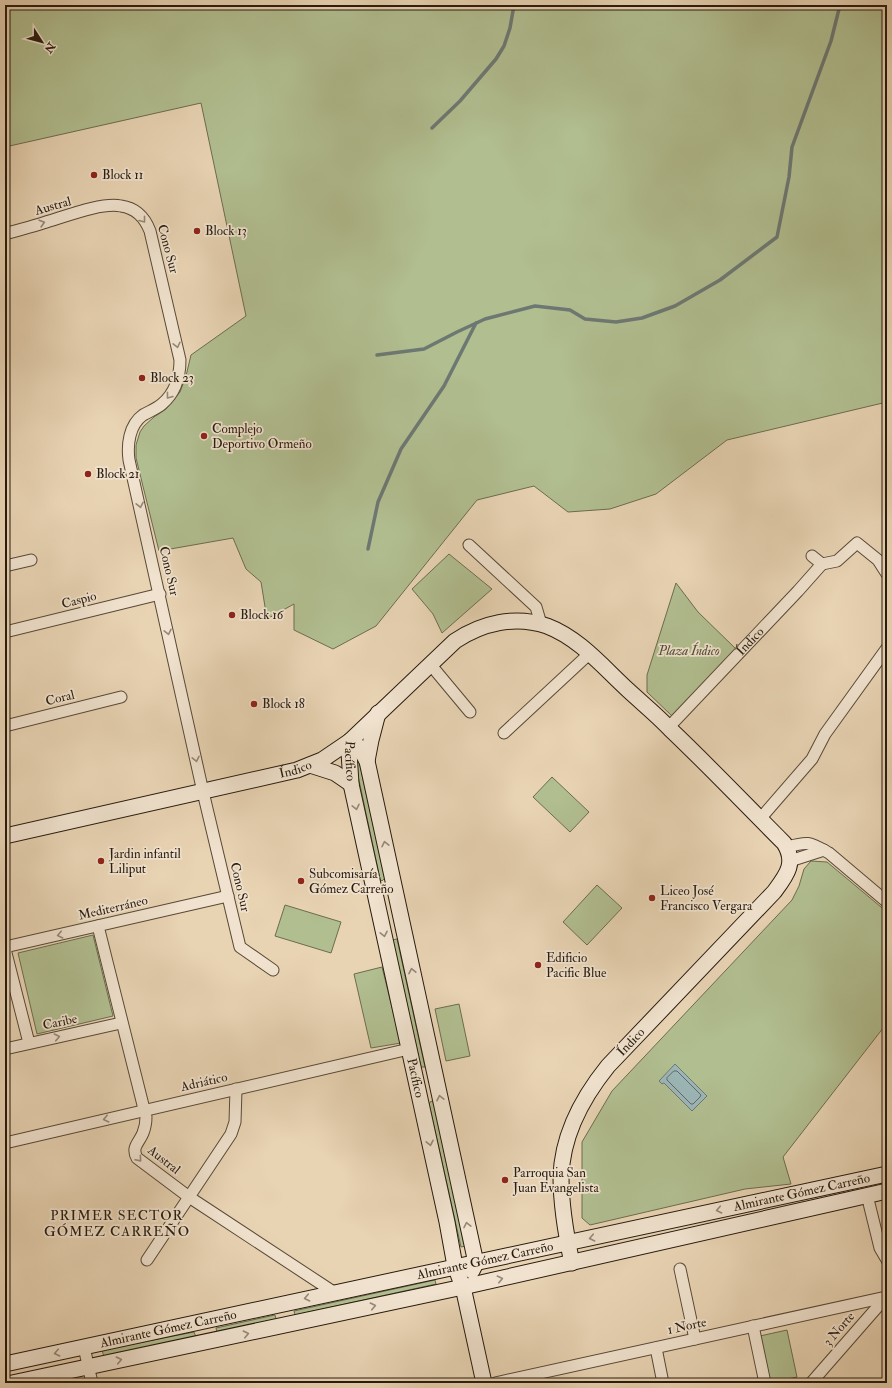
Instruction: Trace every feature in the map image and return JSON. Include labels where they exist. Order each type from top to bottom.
[{"type":"street","name":"Austral","points":[[5,234],[87,210],[109,206]]},
{"type":"street","name":"Cono Sur","points":[[109,206],[122,206],[134,211],[148,225],[180,360],[179,376],[173,391],[157,409],[143,416],[136,423],[128,446],[130,460],[240,947],[273,970]]},
{"type":"street","points":[[812,556],[822,564],[837,561],[857,543],[878,560],[887,574]]},
{"type":"street","points":[[469,545],[536,607],[541,624]]},
{"type":"street","points":[[5,566],[30,560]]},
{"type":"street","name":"Índico","points":[[669,728],[793,597],[822,564]]},
{"type":"street","name":"Caspio","points":[[5,632],[160,594]]},
{"type":"street","name":"Índico","points":[[5,836],[297,770],[322,760],[350,741],[455,641],[483,626],[494,623],[516,621],[541,624],[570,638],[669,728],[760,819],[788,854],[787,874],[774,892],[608,1066],[587,1094],[572,1126],[562,1165],[561,1177],[567,1243],[572,1263]]},
{"type":"street","points":[[760,819],[812,759],[825,734],[887,648]]},
{"type":"street","points":[[504,733],[589,654]]},
{"type":"street","points":[[430,664],[470,712]]},
{"type":"street","name":"Coral","points":[[5,726],[121,697]]},
{"type":"street","points":[[367,761],[370,740],[379,712]]},
{"type":"street","name":"Pacífico","points":[[476,1263],[367,761],[359,747],[350,741],[349,752],[351,784],[447,1222],[455,1266],[463,1287],[484,1383]]},
{"type":"street","points":[[310,765],[335,773],[351,784]]},
{"type":"street","points":[[788,854],[824,850],[887,902]]},
{"type":"street","name":"Mediterráneo","points":[[5,948],[228,896]]},
{"type":"street","name":"Austral","points":[[98,926],[121,1023],[146,1116],[145,1127],[136,1144],[135,1155],[140,1161],[189,1197],[335,1292]]},
{"type":"street","points":[[5,948],[29,1043]]},
{"type":"street","name":"Caribe","points":[[5,1049],[121,1023]]},
{"type":"street","name":"Adriático","points":[[5,1143],[409,1049]]},
{"type":"street","points":[[148,1260],[230,1134],[235,1122],[236,1089]]},
{"type":"street","name":"Almirante Gómez Carreño","points":[[5,1364],[887,1174]]},
{"type":"street","name":"Almirante Gómez Carreño","points":[[12,1383],[211,1342],[463,1287],[887,1191]]},
{"type":"street","points":[[867,1195],[880,1248],[887,1260]]},
{"type":"street","points":[[463,1287],[476,1263]]},
{"type":"street","points":[[680,1269],[695,1339]]},
{"type":"street","name":"1 Norte","points":[[495,1383],[887,1295]]},
{"type":"street","name":"3 Norte","points":[[811,1383],[887,1295]]},
{"type":"street","points":[[286,1303],[290,1324]]},
{"type":"street","points":[[206,1320],[211,1342]]},
{"type":"street","points":[[753,1326],[765,1383]]},
{"type":"street","name":"Almirante Gómez Carreño","points":[[84,1347],[92,1383]]},
{"type":"street","points":[[656,1348],[663,1383]]},
{"type":"green space","points":[[5,5],[887,5],[887,402],[727,440],[656,494],[610,509],[568,512],[534,486],[477,500],[376,626],[333,649],[294,630],[294,604],[267,619],[261,582],[246,569],[233,538],[159,551],[136,458],[136,445],[140,432],[154,417],[166,409],[180,392],[191,355],[246,316],[201,103],[5,147]]},
{"type":"green space","points":[[449,554],[492,589],[442,633],[433,614],[412,589]]},
{"type":"green space","name":"Plaza Índico","points":[[676,583],[698,612],[736,649],[672,716],[647,692],[647,675]]},
{"type":"green space","points":[[353,752],[357,752],[385,878],[382,881],[380,879]]},
{"type":"green space","points":[[552,777],[589,812],[570,832],[533,797]]},
{"type":"green space","points":[[811,861],[827,862],[887,912],[887,1023],[783,1157],[791,1184],[745,1189],[590,1225],[582,1218],[582,1142],[612,1091],[792,900],[799,886],[804,869]]},
{"type":"green space","points":[[597,885],[622,908],[587,945],[563,922]]},
{"type":"green space","points":[[285,905],[341,922],[331,953],[275,936]]},
{"type":"green space","points":[[93,935],[113,1016],[37,1034],[18,953]]},
{"type":"green space","points":[[397,939],[425,1067],[421,1067],[392,940]]},
{"type":"green space","points":[[382,967],[401,1043],[371,1048],[354,974]]},
{"type":"green space","points":[[459,1004],[470,1056],[446,1061],[435,1009]]},
{"type":"green space","points":[[431,1101],[434,1103],[466,1246],[461,1247],[429,1104]]},
{"type":"green space","points":[[435,1280],[436,1284],[295,1315],[294,1311]]},
{"type":"green space","points":[[275,1315],[276,1319],[217,1332],[216,1328]]},
{"type":"green space","points":[[787,1330],[797,1377],[770,1383],[760,1336]]},
{"type":"green space","points":[[194,1332],[196,1337],[104,1357],[102,1350]]},
{"type":"water","points":[[675,1064],[707,1096],[692,1111],[664,1083],[662,1084],[659,1081]]},
{"type":"waterway","points":[[432,128],[460,101],[496,59],[504,46],[510,28],[514,5]]},
{"type":"waterway","points":[[377,355],[424,349],[485,319],[535,306],[570,310],[585,319],[616,322],[642,318],[675,306],[720,280],[777,237],[789,177],[792,147],[831,41],[840,5]]},
{"type":"waterway","points":[[368,549],[378,502],[401,449],[444,386],[476,323]]},
{"type":"place","name":"Block 11","points":[[94,175]]},
{"type":"place","name":"Block 13","points":[[197,231]]},
{"type":"place","name":"Block 23","points":[[142,378]]},
{"type":"place","name":"Complejo Deportivo Ormeño","points":[[204,436]]},
{"type":"place","name":"Block 21","points":[[88,474]]},
{"type":"place","name":"Block 16","points":[[232,615]]},
{"type":"place","name":"Block 18","points":[[254,704]]},
{"type":"place","name":"Jardin infantil Liliput","points":[[101,861]]},
{"type":"place","name":"Subcomisaría Gómez Carreño","points":[[301,881]]},
{"type":"place","name":"Liceo José Francisco Vergara","points":[[652,898]]},
{"type":"place","name":"Edificio Pacific Blue","points":[[538,965]]},
{"type":"place","name":"Parroquia San Juan Evangelista","points":[[505,1180]]},
{"type":"district","name":"PRIMER SECTOR GÓMEZ CARREÑO","points":[[117,1224]]}]
